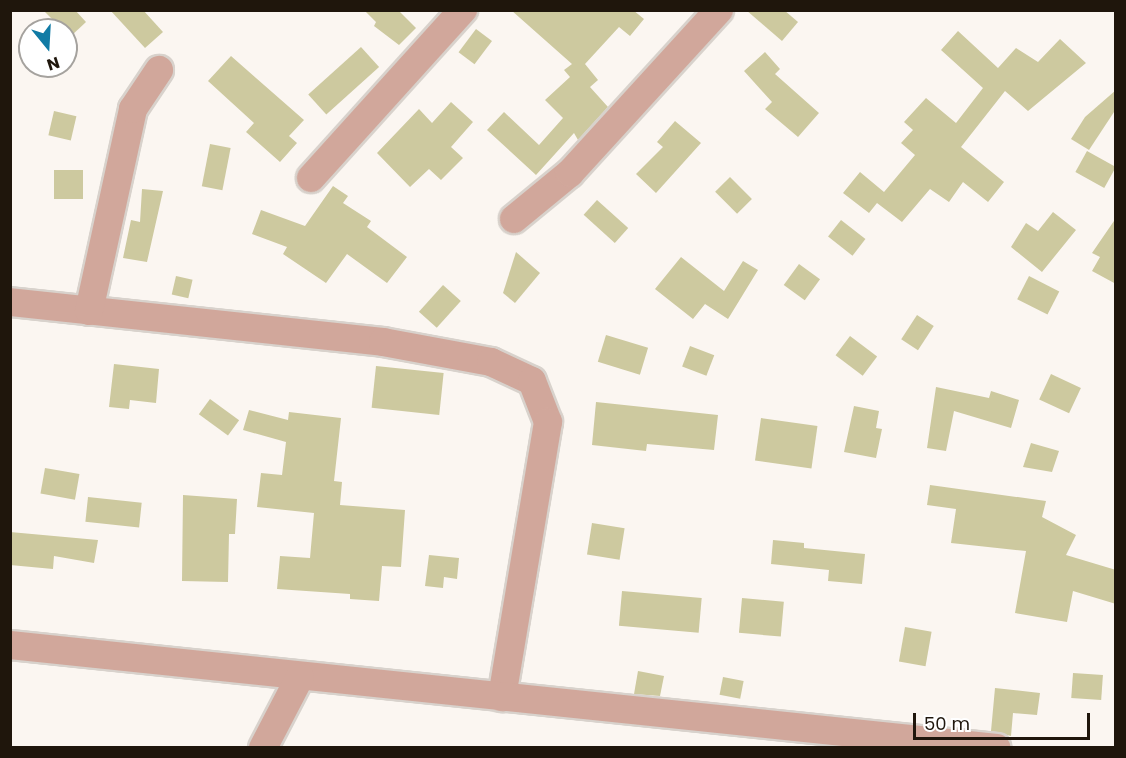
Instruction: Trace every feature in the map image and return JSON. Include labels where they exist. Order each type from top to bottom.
[{"type":"street","points":[[311,178],[463,10]]},
{"type":"street","points":[[514,219],[570,173],[719,10]]},
{"type":"street","points":[[89,311],[133,109],[159,70]]},
{"type":"street","points":[[10,302],[383,342],[491,362],[532,381],[548,422],[502,697]]},
{"type":"street","points":[[10,645],[502,697],[769,736],[997,747]]},
{"type":"street","points":[[263,747],[300,676]]},
{"type":"building","points":[[43,10],[75,10],[86,22],[78,30],[78,18],[51,18]]},
{"type":"building","points":[[110,10],[143,10],[163,32],[145,48]]},
{"type":"building","points":[[364,10],[398,10],[416,28],[399,45],[374,26],[376,22]]},
{"type":"building","points":[[511,10],[633,10],[644,19],[630,36],[619,27],[585,64],[598,80],[590,87],[608,107],[578,140],[574,133],[536,175],[487,130],[504,112],[539,145],[563,118],[545,100],[570,77],[564,70],[572,64]]},
{"type":"building","points":[[746,10],[784,10],[798,22],[782,41]]},
{"type":"building","points":[[476,29],[492,41],[475,64],[459,52]]},
{"type":"building","points":[[958,31],[998,68],[1016,48],[1038,62],[1060,39],[1086,63],[1028,111],[1005,91],[961,147],[1004,182],[988,202],[963,182],[949,202],[930,189],[902,222],[877,203],[869,213],[843,193],[860,172],[884,192],[915,155],[901,143],[913,130],[904,122],[926,98],[956,123],[983,88],[941,50]]},
{"type":"building","points":[[361,47],[379,67],[326,115],[308,95]]},
{"type":"building","points":[[765,52],[780,69],[775,74],[819,113],[798,137],[765,109],[772,102],[744,71]]},
{"type":"building","points":[[231,56],[304,120],[289,136],[297,143],[280,162],[246,132],[254,123],[208,81]]},
{"type":"building","points":[[1116,90],[1116,109],[1089,150],[1071,139],[1085,117]]},
{"type":"building","points":[[451,102],[473,122],[451,147],[463,158],[441,180],[429,169],[410,187],[377,153],[419,109],[432,123]]},
{"type":"building","points":[[54,111],[76,116],[71,141],[48,135]]},
{"type":"building","points":[[675,121],[701,143],[656,193],[636,174],[663,147],[657,142]]},
{"type":"building","points":[[210,144],[231,148],[222,190],[202,186]]},
{"type":"building","points":[[1087,151],[1116,167],[1104,188],[1075,172]]},
{"type":"building","points":[[54,170],[83,170],[83,199],[54,199]]},
{"type":"building","points":[[730,177],[752,199],[737,214],[715,192]]},
{"type":"building","points":[[333,186],[348,196],[343,203],[371,221],[367,227],[407,257],[387,283],[347,254],[326,283],[283,254],[287,247],[252,234],[261,210],[305,226]]},
{"type":"building","points":[[142,189],[163,191],[147,262],[123,258],[131,220],[140,222]]},
{"type":"building","points":[[597,200],[628,228],[615,243],[584,215]]},
{"type":"building","points":[[1053,212],[1076,230],[1042,272],[1011,247],[1026,223],[1038,231]]},
{"type":"building","points":[[1116,218],[1116,284],[1092,271],[1100,257],[1092,253]]},
{"type":"building","points":[[841,220],[865,239],[852,256],[828,237]]},
{"type":"building","points":[[516,252],[540,273],[515,303],[503,293]]},
{"type":"building","points":[[681,257],[724,291],[743,261],[758,270],[728,319],[705,304],[693,319],[655,289]]},
{"type":"building","points":[[799,264],[820,279],[805,300],[784,285]]},
{"type":"building","points":[[176,276],[193,280],[188,298],[172,295]]},
{"type":"building","points":[[1029,276],[1059,291],[1047,315],[1017,299]]},
{"type":"building","points":[[443,285],[461,301],[437,328],[419,312]]},
{"type":"building","points":[[917,315],[934,326],[918,350],[901,339]]},
{"type":"building","points":[[606,335],[648,348],[640,375],[598,362]]},
{"type":"building","points":[[850,336],[877,356],[863,376],[836,355]]},
{"type":"building","points":[[690,346],[714,355],[706,376],[682,367]]},
{"type":"building","points":[[114,364],[159,369],[156,403],[130,400],[129,409],[109,407]]},
{"type":"building","points":[[376,366],[444,373],[439,415],[372,408]]},
{"type":"building","points":[[1051,374],[1081,388],[1069,413],[1039,399]]},
{"type":"building","points":[[936,387],[989,398],[991,391],[1019,400],[1011,428],[954,411],[946,451],[927,448]]},
{"type":"building","points":[[210,399],[239,420],[228,436],[199,414]]},
{"type":"building","points":[[596,402],[718,415],[714,450],[647,444],[646,451],[592,445]]},
{"type":"building","points":[[854,406],[879,411],[876,428],[882,429],[876,458],[844,452]]},
{"type":"building","points":[[249,410],[288,420],[289,412],[341,418],[334,481],[342,482],[340,505],[405,510],[401,567],[382,566],[379,601],[350,599],[350,594],[277,589],[280,556],[310,558],[314,513],[257,507],[261,473],[282,475],[286,442],[243,430]]},
{"type":"building","points":[[761,418],[817,426],[811,469],[755,461]]},
{"type":"building","points":[[1031,443],[1059,451],[1052,472],[1023,467]]},
{"type":"building","points":[[45,468],[79,474],[75,500],[40,494]]},
{"type":"building","points":[[930,485],[1046,501],[1042,517],[1076,535],[1066,555],[1116,570],[1116,604],[1073,591],[1067,622],[1015,613],[1026,551],[951,543],[956,509],[927,505]]},
{"type":"building","points":[[183,495],[237,499],[235,534],[229,534],[228,582],[182,581]]},
{"type":"building","points":[[88,497],[142,503],[139,528],[85,522]]},
{"type":"building","points":[[592,523],[625,528],[620,560],[587,555]]},
{"type":"building","points":[[10,532],[98,540],[94,563],[54,556],[53,569],[10,565]]},
{"type":"building","points":[[773,540],[804,543],[804,548],[865,554],[862,584],[828,581],[829,570],[771,564]]},
{"type":"building","points":[[429,555],[459,558],[457,579],[444,577],[443,588],[425,586]]},
{"type":"building","points":[[622,591],[702,598],[699,633],[619,626]]},
{"type":"building","points":[[742,598],[784,602],[781,637],[739,633]]},
{"type":"building","points":[[905,627],[932,632],[926,666],[899,661]]},
{"type":"building","points":[[638,671],[664,676],[660,696],[634,694]]},
{"type":"building","points":[[1073,673],[1103,675],[1101,700],[1071,698]]},
{"type":"building","points":[[723,677],[744,681],[740,699],[720,695]]},
{"type":"building","points":[[995,688],[1040,693],[1037,715],[1013,713],[1011,736],[991,731]]}]
